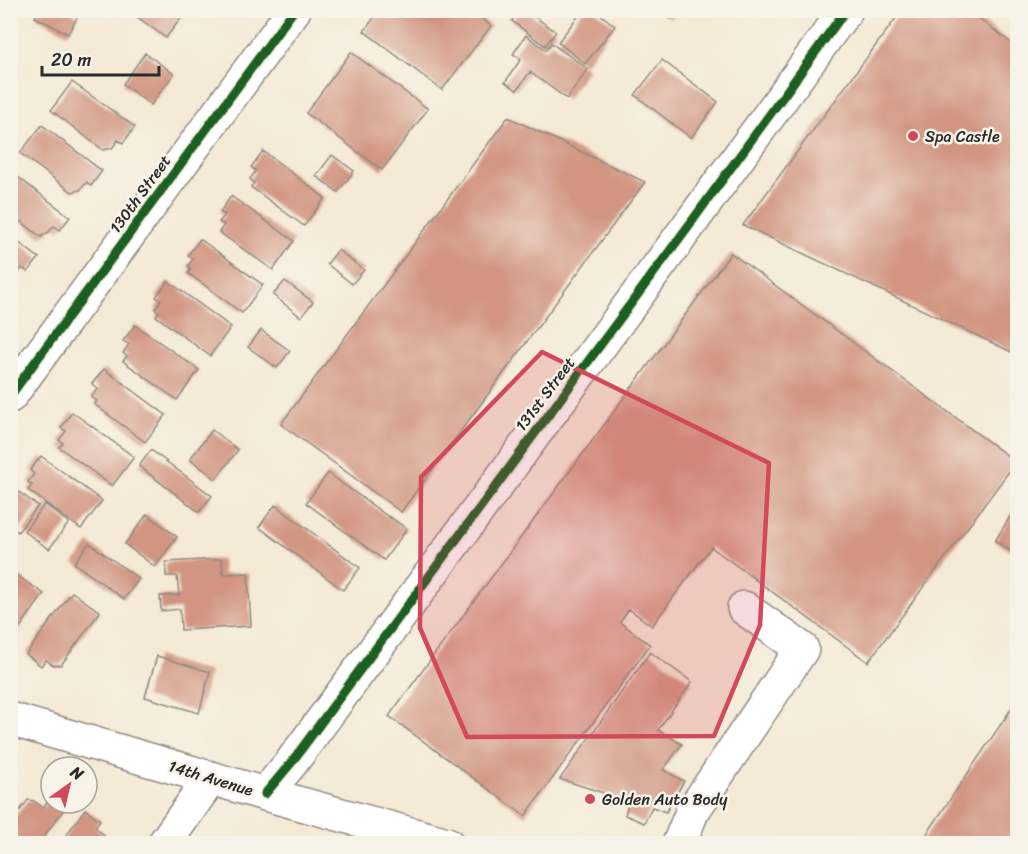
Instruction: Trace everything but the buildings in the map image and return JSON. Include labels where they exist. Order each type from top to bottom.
[{"type":"street","name":"130th Street","points":[[10,396],[294,10]]},
{"type":"street","name":"131st Street","points":[[265,794],[291,763],[846,10]]},
{"type":"street","points":[[679,843],[692,812],[802,649],[744,608]]},
{"type":"street","name":"14th Avenue","points":[[10,719],[265,794],[447,843]]},
{"type":"street","points":[[164,843],[211,778]]},
{"type":"highlighted area","points":[[542,352],[769,463],[760,625],[714,736],[467,737],[420,628],[421,477]]},
{"type":"cycle path","points":[[10,396],[294,10]]},
{"type":"cycle path","points":[[265,794],[291,763],[846,10]]},
{"type":"place","name":"Spa Castle","points":[[913,136]]},
{"type":"place","name":"Golden Auto Body","points":[[590,799]]}]
